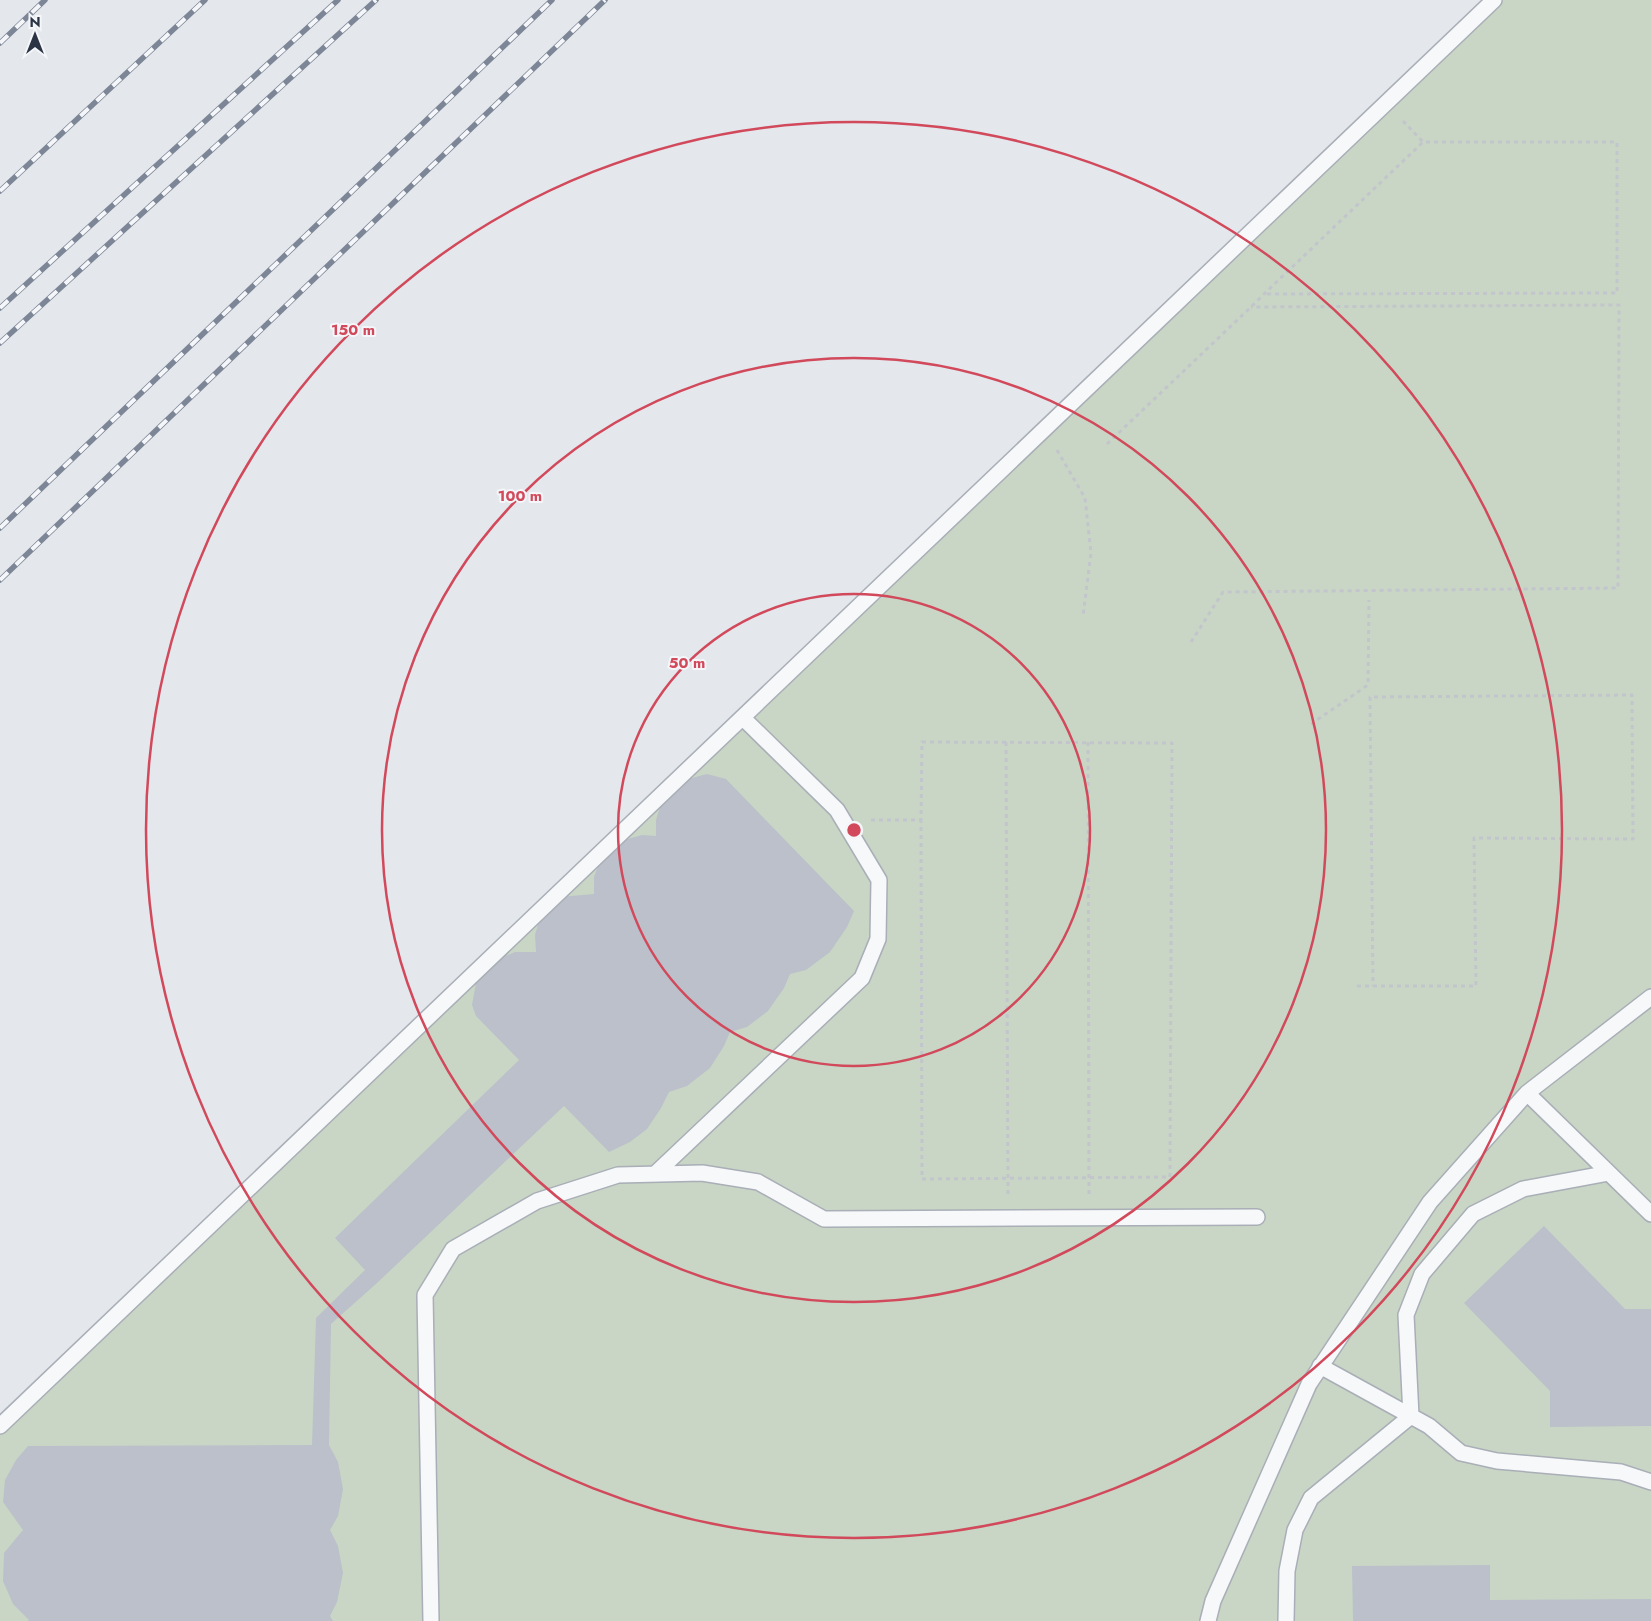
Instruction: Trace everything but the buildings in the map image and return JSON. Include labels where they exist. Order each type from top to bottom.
[{"type":"lane","points":[[0,1426],[1494,0]]},
{"type":"lane","points":[[655,1174],[862,978],[878,939],[879,880],[837,810],[743,718]]},
{"type":"lane","points":[[1208,1621],[1213,1601],[1309,1384],[1430,1202],[1527,1093],[1651,997]]},
{"type":"lane","points":[[1527,1093],[1651,1214]]},
{"type":"lane","points":[[431,1621],[425,1295],[453,1249],[537,1201],[618,1175],[702,1173],[758,1182],[824,1219],[1257,1217]]},
{"type":"lane","points":[[1410,1416],[1406,1315],[1422,1274],[1474,1214],[1523,1190],[1609,1173]]},
{"type":"lane","points":[[1320,1366],[1429,1426],[1461,1453],[1497,1461],[1621,1472],[1651,1482]]},
{"type":"lane","points":[[1286,1621],[1287,1571],[1295,1530],[1312,1498],[1410,1416]]},
{"type":"path","points":[[1386,104],[1424,142]]},
{"type":"path","points":[[1107,444],[1264,294],[1424,142],[1617,142],[1617,293],[1264,294]]},
{"type":"path","points":[[1191,642],[1223,592],[1618,588],[1619,305],[1251,307]]},
{"type":"path","points":[[1045,429],[1085,498],[1091,553],[1083,616]]},
{"type":"path","points":[[1311,724],[1368,685],[1369,600]]},
{"type":"path","points":[[1357,986],[1373,986],[1476,986],[1474,838],[1633,839],[1632,695],[1370,697],[1373,986]]},
{"type":"path","points":[[922,742],[1006,742],[1172,743],[1170,1177],[922,1178],[922,742]]},
{"type":"path","points":[[1006,742],[1008,1219]]},
{"type":"path","points":[[1088,742],[1090,1218]]},
{"type":"path","points":[[843,820],[921,820]]},
{"type":"green space","points":[[1494,0],[1651,0],[1651,1621],[0,1621],[0,1426]]},
{"type":"railway","points":[[0,43],[45,0]]},
{"type":"railway","points":[[0,191],[205,0]]},
{"type":"railway","points":[[0,308],[338,0]]},
{"type":"railway","points":[[0,343],[376,0]]},
{"type":"railway","points":[[0,528],[552,0]]},
{"type":"railway","points":[[0,580],[605,0]]}]
